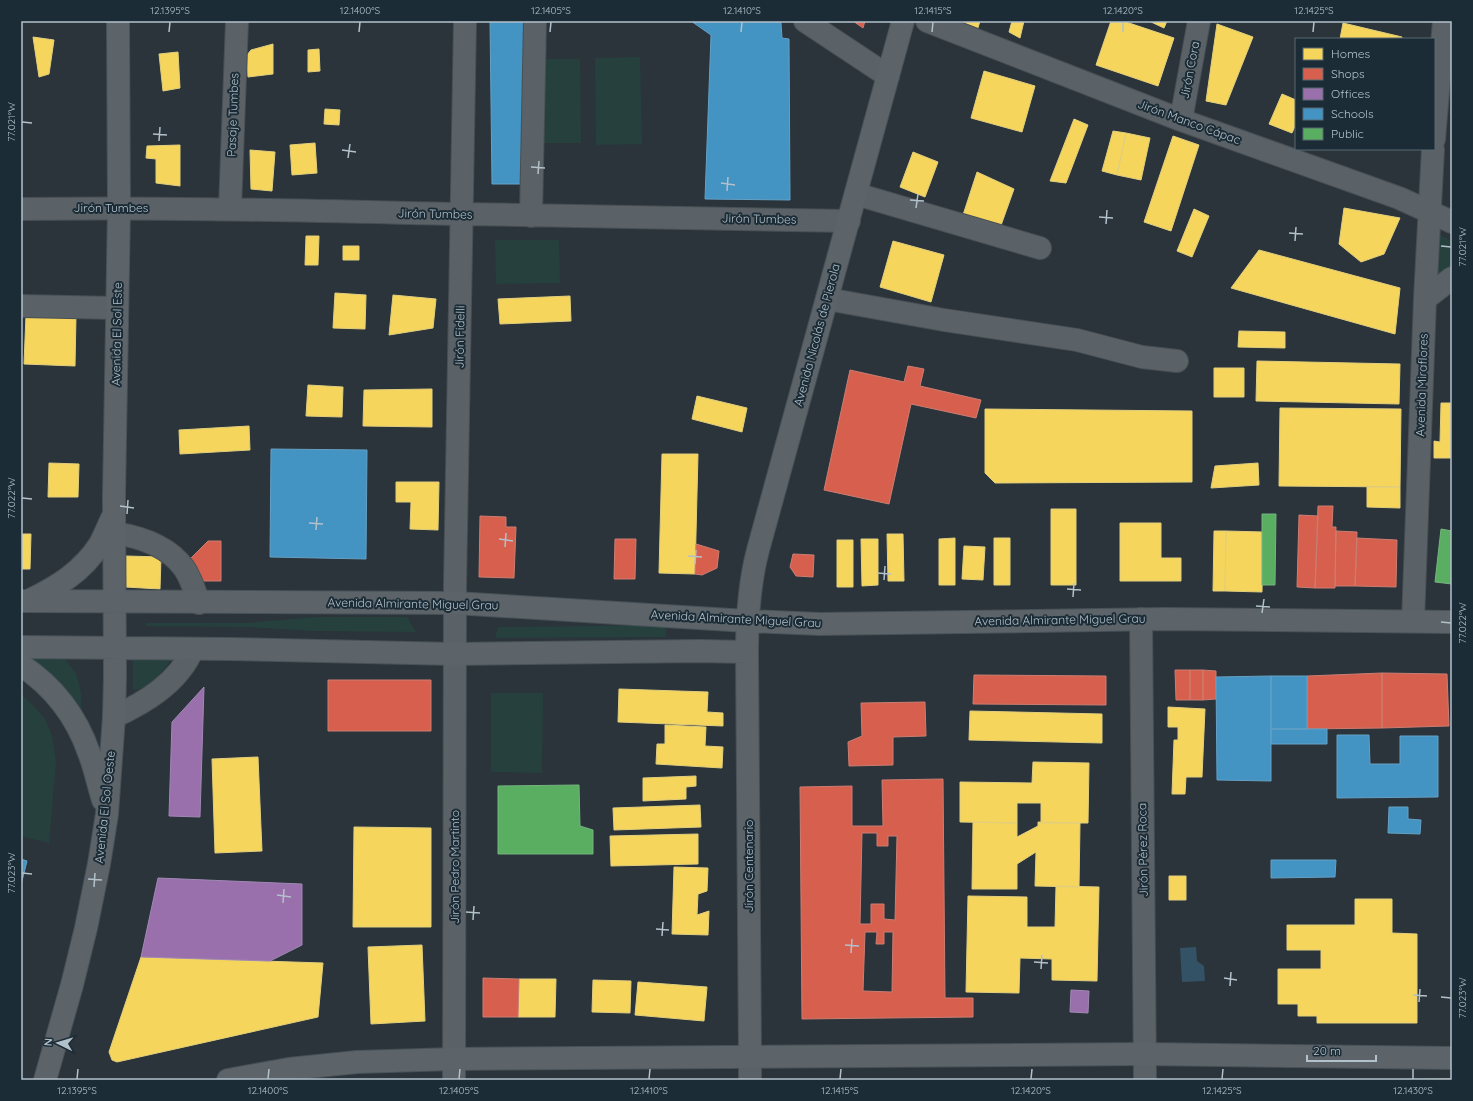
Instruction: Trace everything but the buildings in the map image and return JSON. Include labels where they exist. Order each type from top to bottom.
[{"type":"main road","name":"Avenida El Sol Este","points":[[115,648],[114,523],[119,208],[118,21]]},
{"type":"main road","name":"Avenida Nicolás de Pierola","points":[[747,652],[747,620],[750,584],[758,550],[903,21]]},
{"type":"main road","points":[[25,601],[56,587],[80,569],[114,523]]},
{"type":"main road","name":"Avenida Almirante Miguel Grau","points":[[25,601],[455,603],[820,624],[1141,619],[1452,622]]},
{"type":"main road","points":[[21,647],[455,654],[699,651],[747,652]]},
{"type":"main road","name":"Avenida El Sol Oeste","points":[[45,1080],[57,1041],[86,928],[99,864],[107,814],[114,717],[115,648]]},
{"type":"main road","name":"Jirón Centenario","points":[[747,652],[750,1057]]},
{"type":"main road","points":[[21,665],[45,682],[62,701],[72,716],[89,752],[107,814]]},
{"type":"main road","points":[[228,1080],[289,1069],[357,1062],[454,1070],[750,1057],[1145,1054],[1452,1058]]},
{"type":"street","name":"Pasaje Tumbes","points":[[230,209],[237,21]]},
{"type":"street","name":"Jirón Fidelli","points":[[455,654],[465,21]]},
{"type":"street","points":[[531,216],[535,21]]},
{"type":"street","points":[[805,21],[888,76]]},
{"type":"street","name":"Jirón Manco Cápac","points":[[927,21],[1180,120],[1362,185],[1429,211],[1452,222]]},
{"type":"street","name":"Jirón Cora","points":[[1180,120],[1199,21]]},
{"type":"street","points":[[1435,127],[1444,21]]},
{"type":"street","name":"Avenida Miraflores","points":[[1413,621],[1425,299],[1433,150]]},
{"type":"street","points":[[856,194],[1040,248]]},
{"type":"street","name":"Jirón Tumbes","points":[[21,209],[230,209],[849,221]]},
{"type":"street","points":[[1425,299],[1452,278]]},
{"type":"street","points":[[827,299],[944,320],[1076,340],[1142,357],[1177,361]]},
{"type":"street","points":[[21,306],[118,308]]},
{"type":"street","points":[[114,523],[170,554],[184,569],[192,585],[198,603]]},
{"type":"street","name":"Jirón Pérez Roca","points":[[1141,619],[1145,1080]]},
{"type":"street","points":[[114,717],[130,710],[156,695],[178,673],[193,649]]},
{"type":"street","name":"Jirón Pedro Martinto","points":[[454,1070],[455,654]]},
{"type":"street","name":"Jirón Centenario","points":[[750,1057],[750,1080]]},
{"type":"green space","points":[[640,57],[642,144],[596,145],[595,58]]},
{"type":"green space","points":[[540,59],[580,59],[581,143],[541,143]]},
{"type":"green space","points":[[1440,235],[1452,241],[1452,266],[1435,278]]},
{"type":"green space","points":[[495,240],[559,240],[560,283],[496,284]]},
{"type":"green space","points":[[316,617],[407,617],[416,632],[315,631],[246,627],[146,626],[146,623],[246,623]]},
{"type":"green space","points":[[666,625],[666,637],[495,638],[498,627]]},
{"type":"green space","points":[[21,654],[64,658],[76,673],[81,692],[81,721]]},
{"type":"green space","points":[[133,654],[174,655],[157,678],[140,689],[133,690]]},
{"type":"green space","points":[[491,693],[543,693],[542,773],[491,772]]},
{"type":"green space","points":[[21,694],[45,719],[52,736],[56,762],[49,843],[21,836]]},
{"type":"water","points":[[1196,947],[1197,961],[1204,966],[1205,981],[1182,982],[1180,948]]}]
